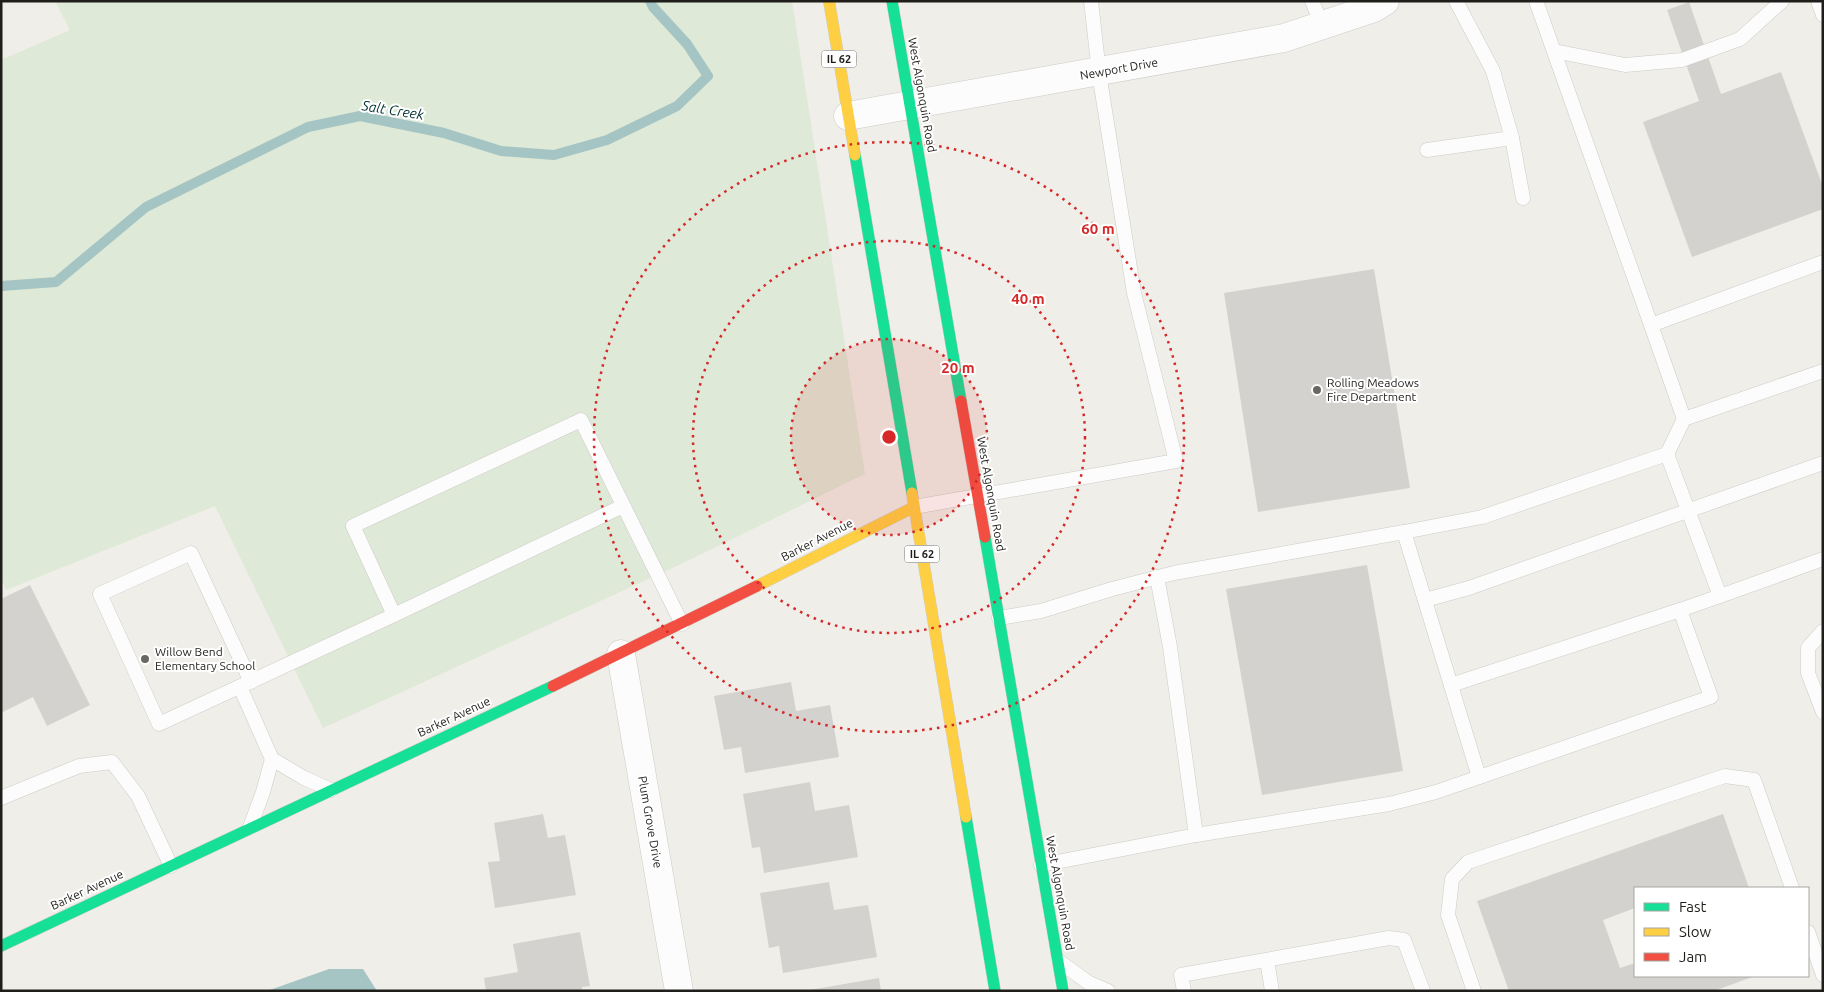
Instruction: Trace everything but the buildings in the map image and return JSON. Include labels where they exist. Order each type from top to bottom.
[{"type":"main road","name":"IL 62","points":[[829,1],[995,991]]},
{"type":"main road","name":"West Algonquin Road","points":[[892,1],[1063,991]]},
{"type":"main road","name":"Barker Avenue","points":[[1,946],[621,654],[914,507]]},
{"type":"street","name":"Newport Drive","points":[[848,116],[1099,73],[1284,38],[1317,13],[1374,8],[1385,1]]},
{"type":"street","name":"Plum Grove Drive","points":[[621,654],[679,991]]},
{"type":"lane","points":[[914,507],[1176,461],[1134,293],[1099,73],[1091,1]]},
{"type":"lane","points":[[1456,1],[1493,71],[1512,138],[1523,198]]},
{"type":"lane","points":[[1536,1],[1684,418],[1667,454],[1720,596]]},
{"type":"lane","points":[[1554,51],[1625,65],[1682,60],[1740,38],[1782,1]]},
{"type":"lane","points":[[1818,1],[1823,15]]},
{"type":"lane","points":[[1427,150],[1512,138]]},
{"type":"lane","points":[[1651,325],[1823,262]]},
{"type":"lane","points":[[1684,418],[1823,371]]},
{"type":"lane","points":[[394,615],[353,526],[581,420],[682,624]]},
{"type":"lane","points":[[999,618],[1041,611],[1157,577],[1482,517],[1667,454]]},
{"type":"lane","points":[[1424,600],[1469,588],[1823,463]]},
{"type":"lane","points":[[249,829],[263,792],[272,759],[245,685],[191,553],[100,594],[159,724],[245,685],[394,615],[623,506]]},
{"type":"lane","points":[[1404,532],[1480,777]]},
{"type":"lane","points":[[1451,685],[1680,610],[1823,559]]},
{"type":"lane","points":[[1157,577],[1170,647],[1196,834]]},
{"type":"lane","points":[[1041,865],[1196,834],[1389,804],[1436,792],[1711,698],[1680,610]]},
{"type":"lane","points":[[1823,631],[1808,648],[1808,673],[1823,712]]},
{"type":"lane","points":[[272,759],[304,778],[332,790]]},
{"type":"lane","points":[[1,798],[79,766],[112,762],[138,796],[171,866]]},
{"type":"lane","points":[[1474,991],[1448,915],[1452,878],[1468,862],[1725,776],[1754,780],[1792,887]]},
{"type":"lane","points":[[1809,935],[1823,975]]},
{"type":"lane","points":[[1184,991],[1181,975],[1389,938],[1404,940],[1423,991]]},
{"type":"lane","points":[[1058,960],[1089,983],[1108,991]]},
{"type":"lane","points":[[1267,960],[1272,991]]},
{"type":"green space","points":[[55,1],[792,1],[865,474],[679,565],[323,728],[215,506],[6,590],[1,578],[1,60],[70,30]]},
{"type":"water","points":[[329,969],[363,969],[377,991],[267,991]]},
{"type":"waterway","name":"Salt Creek","points":[[1,286],[56,282],[146,207],[308,127],[360,116],[444,133],[501,151],[554,155],[607,140],[677,106],[708,76],[687,44],[653,7],[650,1]]},
{"type":"traffic: fast","points":[[892,1],[961,401]]},
{"type":"traffic: fast","points":[[855,155],[912,493]]},
{"type":"traffic: fast","points":[[985,537],[1063,991]]},
{"type":"traffic: fast","points":[[1,946],[553,686]]},
{"type":"traffic: fast","points":[[966,817],[995,991]]},
{"type":"traffic: slow","points":[[829,1],[855,155]]},
{"type":"traffic: slow","points":[[912,493],[966,817]]},
{"type":"traffic: slow","points":[[757,586],[914,507]]},
{"type":"traffic: jam","points":[[961,401],[985,537]]},
{"type":"traffic: jam","points":[[553,686],[757,586]]},
{"type":"place","name":"Rolling Meadows Fire Department","points":[[1317,390]]},
{"type":"place","name":"Willow Bend Elementary School","points":[[145,659]]}]
